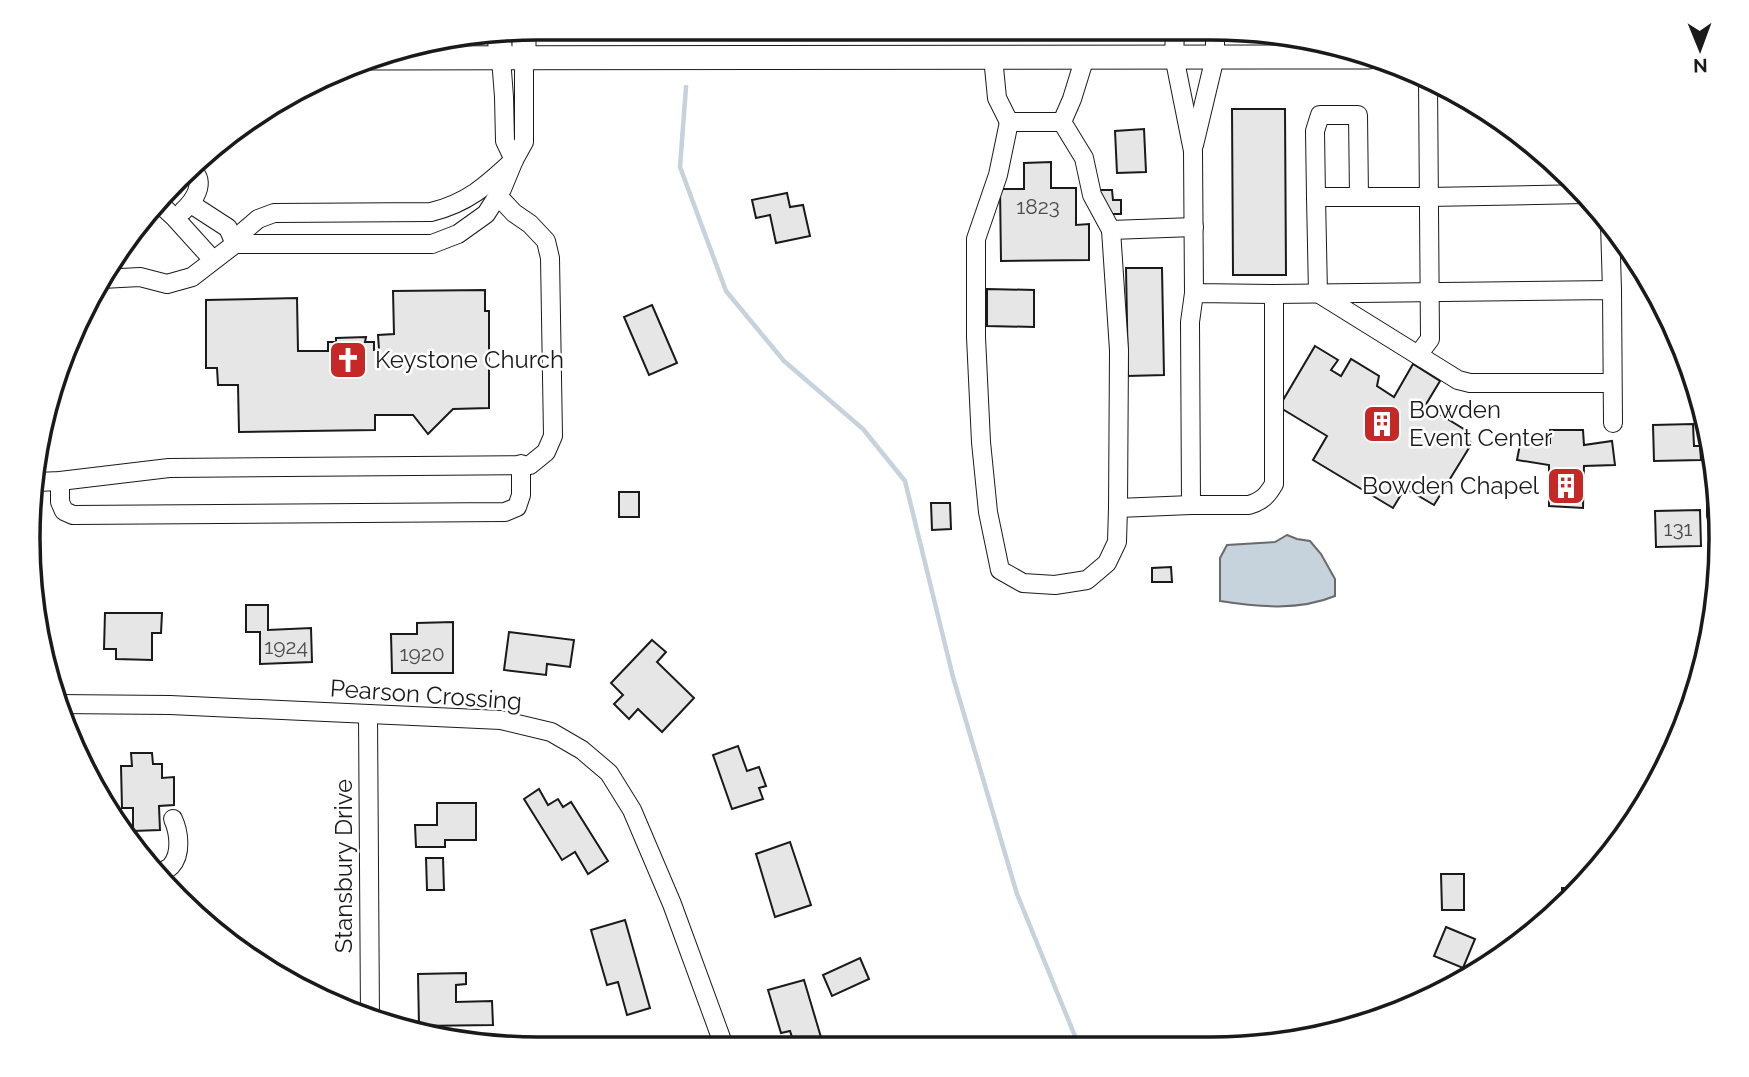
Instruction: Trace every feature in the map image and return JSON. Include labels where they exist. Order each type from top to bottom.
[{"type":"main road","points":[[524,40],[524,58]]},
{"type":"main road","points":[[499,42],[500,58]]},
{"type":"main road","points":[[407,58],[1339,57]]},
{"type":"street","points":[[1175,40],[1174,56],[1193,150],[1191,505]]},
{"type":"street","points":[[1193,150],[1215,57],[1215,40]]},
{"type":"street","points":[[993,57],[997,97],[1009,122],[998,175],[976,239],[976,337],[981,442],[988,512],[999,570],[1023,583],[1055,585],[1087,580],[1107,564],[1117,542],[1118,508],[1119,350],[1111,230],[1092,195],[1084,158],[1062,122]]},
{"type":"street","points":[[1062,122],[1085,57]]},
{"type":"street","points":[[500,58],[505,141],[514,160]]},
{"type":"street","points":[[235,244],[432,244],[458,234],[486,214],[502,190],[524,142],[524,58]]},
{"type":"street","points":[[1418,355],[1430,339],[1428,91]]},
{"type":"street","points":[[1318,293],[1315,131],[1320,116],[1358,115],[1359,197]]},
{"type":"street","points":[[1009,122],[1062,122]]},
{"type":"street","points":[[114,278],[140,277],[167,284],[192,277],[235,244],[244,231],[258,219],[274,214],[431,212],[450,208],[482,190],[514,160]]},
{"type":"street","points":[[175,218],[191,204],[199,187],[197,176]]},
{"type":"street","points":[[1316,197],[1571,194]]},
{"type":"street","points":[[44,482],[169,468],[530,465],[546,452],[553,436],[550,258],[546,241],[498,196]]},
{"type":"street","points":[[191,204],[228,228],[235,244]]},
{"type":"street","points":[[165,209],[213,260]]},
{"type":"street","points":[[1111,230],[1194,227]]},
{"type":"street","points":[[1611,242],[1613,423]]},
{"type":"street","points":[[1194,293],[1612,290]]},
{"type":"street","points":[[1318,293],[1458,380],[1470,383],[1612,383]]},
{"type":"street","points":[[1118,508],[1249,505],[1264,499],[1274,484],[1274,294]]},
{"type":"street","points":[[60,481],[60,502],[64,511],[72,515],[505,512],[517,507],[521,495],[521,464]]},
{"type":"street","name":"Pearson Crossing","points":[[69,704],[170,705],[501,720],[551,732],[582,750],[609,773],[632,810],[672,905],[721,1037]]},
{"type":"street","name":"Stansbury Drive","points":[[368,715],[370,1007]]},
{"type":"street","points":[[166,869],[171,867],[178,842],[177,827],[173,819]]},
{"type":"shaded area","points":[[1287,535],[1310,541],[1321,554],[1335,579],[1335,596],[1293,606],[1220,601],[1220,558],[1227,545],[1275,542]]},
{"type":"building","points":[[1232,109],[1285,109],[1286,275],[1233,275]]},
{"type":"building","points":[[1144,129],[1146,172],[1117,173],[1115,131]]},
{"type":"building","points":[[1051,162],[1051,188],[1076,188],[1076,225],[1089,224],[1089,260],[1001,261],[1000,189],[1024,189],[1024,163]]},
{"type":"building","points":[[1100,190],[1112,190],[1113,200],[1121,200],[1121,214],[1108,214],[1100,202]]},
{"type":"building","points":[[787,193],[790,207],[803,205],[810,236],[776,243],[770,215],[756,218],[752,200]]},
{"type":"building","points":[[1126,268],[1162,268],[1164,375],[1128,376]]},
{"type":"building","points":[[987,289],[1034,290],[1034,327],[987,326]]},
{"type":"building","name":"Keystone Church","points":[[485,290],[485,311],[489,311],[489,408],[453,409],[428,434],[413,415],[375,415],[375,430],[239,432],[238,385],[218,385],[217,368],[206,368],[206,300],[297,298],[298,351],[328,351],[328,342],[336,342],[336,338],[366,337],[365,342],[374,342],[374,350],[379,350],[378,335],[394,334],[393,291]]},
{"type":"building","points":[[652,305],[677,363],[649,375],[624,317]]},
{"type":"building","name":"Bowden Event Center","points":[[1315,346],[1338,360],[1331,370],[1341,376],[1351,359],[1379,376],[1377,386],[1394,397],[1413,364],[1440,381],[1422,411],[1433,418],[1436,412],[1467,431],[1463,437],[1472,443],[1434,505],[1405,488],[1393,508],[1313,460],[1327,436],[1279,407]]},
{"type":"building","points":[[1693,424],[1694,446],[1700,446],[1701,460],[1654,461],[1653,425]]},
{"type":"building","name":"Bowden Chapel","points":[[1550,430],[1583,430],[1584,445],[1612,441],[1615,465],[1584,466],[1583,508],[1549,506],[1549,465],[1517,460],[1521,439],[1539,444],[1550,443]]},
{"type":"building","points":[[619,492],[639,492],[639,517],[619,517]]},
{"type":"building","points":[[931,503],[950,503],[951,529],[932,530]]},
{"type":"building","points":[[1700,510],[1701,546],[1656,547],[1655,511]]},
{"type":"building","points":[[1171,567],[1172,582],[1152,582],[1152,568]]},
{"type":"building","points":[[246,605],[268,605],[268,630],[311,628],[312,662],[260,664],[260,632],[246,632]]},
{"type":"building","points":[[105,613],[162,613],[161,633],[152,633],[152,660],[116,659],[116,649],[104,649]]},
{"type":"building","points":[[453,622],[453,673],[392,673],[391,634],[417,634],[417,623]]},
{"type":"building","points":[[509,632],[574,640],[570,667],[547,664],[546,675],[504,670]]},
{"type":"building","points":[[652,640],[666,652],[657,662],[694,698],[662,732],[638,709],[629,719],[614,704],[623,695],[611,683]]},
{"type":"building","points":[[738,746],[747,771],[759,767],[766,786],[759,788],[763,799],[732,809],[713,755]]},
{"type":"building","points":[[131,753],[152,753],[153,764],[162,764],[162,778],[174,777],[174,805],[159,806],[160,830],[135,831],[133,808],[122,808],[121,766],[132,766]]},
{"type":"building","points":[[539,789],[548,805],[558,799],[563,807],[571,802],[608,861],[588,874],[575,852],[562,860],[524,799]]},
{"type":"building","points":[[437,803],[476,803],[476,840],[445,840],[445,847],[416,847],[415,825],[437,825]]},
{"type":"building","points":[[790,842],[811,905],[775,917],[756,854]]},
{"type":"building","points":[[426,858],[443,858],[444,890],[427,890]]},
{"type":"building","points":[[1441,874],[1464,874],[1464,910],[1442,910]]},
{"type":"building","points":[[625,920],[650,1008],[627,1015],[618,982],[607,985],[591,930]]},
{"type":"building","points":[[1446,927],[1475,939],[1463,968],[1434,956]]},
{"type":"building","points":[[860,958],[869,979],[832,996],[823,975]]},
{"type":"building","points":[[466,973],[466,984],[456,985],[456,1002],[492,1001],[493,1025],[436,1026],[419,1022],[418,974]]},
{"type":"building","points":[[804,980],[821,1037],[792,1037],[790,1031],[781,1033],[768,990]]},
{"type":"waterway","points":[[686,87],[680,167],[726,291],[784,361],[863,429],[905,481],[953,677],[1017,894],[1075,1037]]},
{"type":"place","name":"Keystone Church","points":[[348,360]]},
{"type":"place","name":"Bowden Event Center","points":[[1382,424]]},
{"type":"place","name":"Bowden Chapel","points":[[1566,486]]}]
